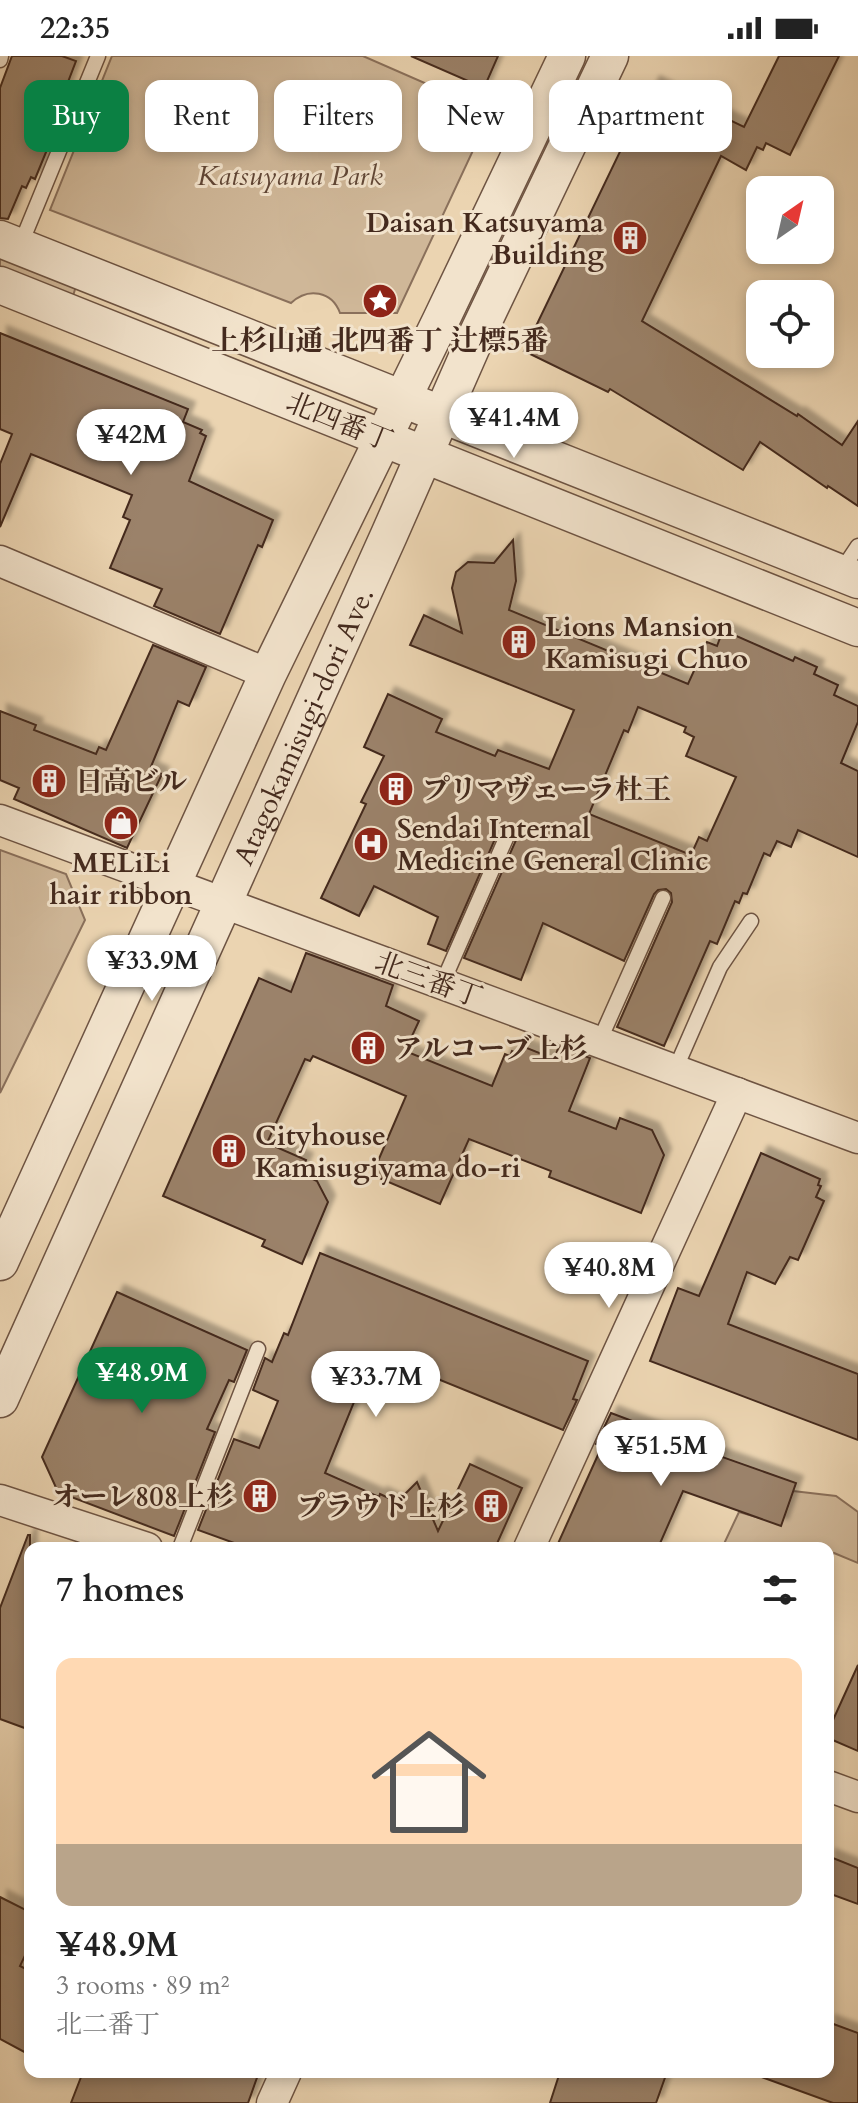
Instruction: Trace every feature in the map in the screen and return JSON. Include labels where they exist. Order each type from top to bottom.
[{"type":"street","name":"Atagokamisugi-dori Ave.","points":[[0,1262],[268,674],[567,56]]},
{"type":"street","name":"Atagokamisugi-dori Ave.","points":[[0,1399],[476,337],[610,56]]},
{"type":"street","name":"北四番丁","points":[[10,243],[402,400],[852,566]]},
{"type":"street","name":"北四番丁","points":[[0,285],[858,628]]},
{"type":"street","points":[[0,561],[268,674]]},
{"type":"street","name":"北三番丁","points":[[0,820],[858,1138]]},
{"type":"street","points":[[532,1542],[737,1093]]},
{"type":"street","points":[[0,1500],[129,1542]]},
{"type":"street","points":[[834,1788],[858,1797]]},
{"type":"street","points":[[272,2103],[283,2078]]},
{"type":"lane","points":[[10,243],[98,56]]},
{"type":"lane","points":[[442,984],[507,836]]},
{"type":"lane","points":[[599,1042],[663,898]]},
{"type":"lane","points":[[675,1070],[720,967],[751,921]]},
{"type":"lane","points":[[182,1542],[258,1349]]},
{"type":"green space","name":"Katsuyama Park","points":[[112,56],[363,56],[418,80],[418,152],[472,152],[397,313],[340,313],[325,296],[312,293],[291,303],[50,210],[73,152],[129,152],[129,80],[102,80]]},
{"type":"green space","points":[[0,256],[76,286],[73,296],[0,267]]},
{"type":"green space","points":[[0,850],[66,874],[85,920],[0,1093]]},
{"type":"green space","points":[[793,1491],[836,1496],[858,1512],[858,1563],[834,1553],[834,1542],[725,1542],[739,1512],[767,1520]]},
{"type":"building","points":[[12,56],[62,56],[76,61],[69,80],[24,80],[24,152],[46,152],[35,179],[31,177],[26,188],[22,186],[8,219],[0,218],[0,88]]},
{"type":"building","points":[[411,56],[498,56],[488,80],[466,80]]},
{"type":"building","points":[[779,56],[839,56],[790,155],[766,143],[763,150],[757,147],[746,170],[721,156],[642,321],[798,414],[842,445],[858,421],[858,506],[760,442],[743,470],[610,389],[608,392],[524,351],[620,152],[732,152],[732,121],[744,127]]},
{"type":"building","points":[[0,333],[188,409],[183,422],[202,430],[200,433],[206,436],[189,481],[273,520],[262,547],[258,545],[220,634],[154,606],[162,589],[110,568],[130,520],[123,517],[132,495],[31,454],[0,527],[0,464],[12,434],[0,429]]},
{"type":"building","points":[[513,540],[516,581],[509,610],[688,684],[707,642],[717,646],[723,630],[793,661],[795,657],[817,667],[814,674],[838,685],[834,695],[858,706],[858,722],[841,763],[858,771],[858,857],[798,830],[791,847],[777,841],[770,856],[764,853],[747,894],[743,893],[739,903],[735,901],[717,944],[710,941],[664,1046],[617,1027],[672,902],[671,893],[666,889],[654,894],[624,961],[543,923],[521,980],[464,958],[516,840],[515,831],[510,827],[498,832],[446,951],[428,944],[438,917],[374,886],[359,916],[321,898],[366,804],[361,802],[384,756],[364,747],[388,694],[442,719],[436,732],[495,756],[498,750],[549,769],[574,710],[410,645],[424,615],[462,633],[452,588],[456,572],[468,562],[494,563]],"holes":[[[638,707],[686,727],[684,732],[694,737],[686,756],[736,777],[707,841],[699,837],[691,855],[589,814],[624,730],[628,732]]]},
{"type":"building","points":[[153,645],[206,667],[189,706],[178,701],[150,769],[162,774],[127,848],[14,799],[19,788],[0,780],[0,711],[36,725],[34,730],[96,754],[99,747],[106,750]]},
{"type":"building","points":[[306,953],[393,985],[386,1006],[419,1021],[405,1051],[492,1086],[505,1054],[510,1056],[512,1051],[519,1054],[522,1046],[554,1059],[559,1046],[590,1058],[569,1111],[616,1129],[620,1118],[652,1130],[664,1155],[641,1213],[549,1177],[551,1171],[469,1139],[440,1204],[372,1175],[406,1096],[313,1056],[310,1061],[305,1059],[267,1143],[306,1160],[300,1173],[317,1181],[328,1202],[302,1264],[262,1246],[265,1240],[163,1196],[259,978],[291,992]]},
{"type":"building","points":[[761,1153],[820,1179],[818,1185],[821,1186],[816,1197],[824,1201],[798,1260],[790,1257],[775,1284],[747,1272],[728,1324],[858,1374],[858,1440],[650,1361],[678,1288],[699,1296]]},
{"type":"building","points":[[320,1253],[588,1361],[573,1399],[577,1400],[563,1430],[374,1353],[325,1473],[397,1502],[417,1482],[438,1531],[470,1464],[522,1488],[498,1542],[231,1542],[198,1530],[234,1439],[259,1448],[278,1401],[253,1390],[265,1358],[272,1362],[284,1333],[288,1335]]},
{"type":"building","points":[[117,1292],[247,1350],[234,1382],[229,1380],[207,1429],[215,1432],[174,1536],[58,1492],[42,1457]]},
{"type":"building","points":[[611,1413],[675,1437],[674,1440],[796,1483],[781,1526],[683,1491],[661,1542],[559,1542],[602,1446],[596,1444]]},
{"type":"building","points":[[24,1545],[24,1728],[0,1719],[0,1608]]},
{"type":"building","points":[[858,1665],[858,1751],[834,1741],[834,1718]]},
{"type":"building","points":[[834,1858],[858,1868],[858,1904],[834,1895]]},
{"type":"building","points":[[0,1897],[24,1909],[24,1958],[20,1966],[24,1968],[24,2052],[0,2039]]},
{"type":"building","points":[[834,2024],[858,2033],[858,2103],[833,2103],[764,2078],[834,2078]]},
{"type":"building","points":[[81,2078],[257,2078],[248,2103],[71,2103]]},
{"type":"building","points":[[558,2078],[665,2078],[656,2103],[550,2103]]},
{"type":"place","name":"Daisan Katsuyama Building","points":[[630,238]]},
{"type":"place","name":"上杉山通 北四番丁 辻標5番","points":[[380,301]]},
{"type":"place","name":"Lions Mansion Kamisugi Chuo","points":[[519,642]]},
{"type":"place","name":"日高ビル","points":[[49,781]]},
{"type":"place","name":"プリマヴェーラ杜王","points":[[396,789]]},
{"type":"place","name":"MELiLi hair ribbon","points":[[121,823]]},
{"type":"place","name":"Sendai Internal Medicine General Clinic","points":[[371,844]]},
{"type":"place","name":"アルコーブ上杉","points":[[368,1048]]},
{"type":"place","name":"Cityhouse Kamisugiyama do-ri","points":[[229,1151]]},
{"type":"place","name":"オーレ808上杉","points":[[260,1496]]},
{"type":"place","name":"プラウド上杉","points":[[491,1506]]}]
